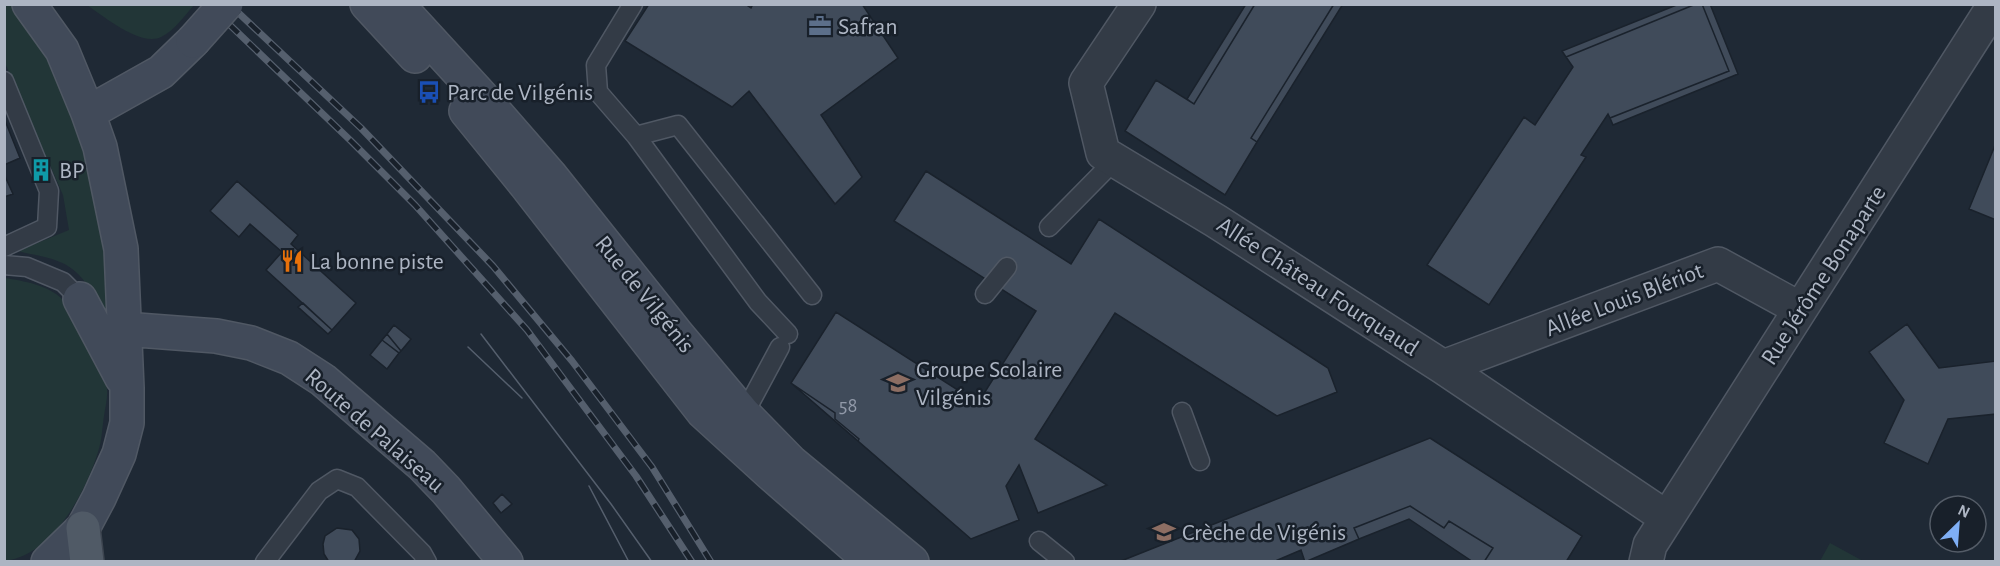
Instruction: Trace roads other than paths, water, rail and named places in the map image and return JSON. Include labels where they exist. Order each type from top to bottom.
[{"type":"main road","points":[[83,528],[87,561]]},
{"type":"street","points":[[29,4],[62,50],[100,147],[121,249],[127,388],[127,423],[119,454],[99,498],[83,528],[48,561]]},
{"type":"street","points":[[88,113],[161,72],[226,4]]},
{"type":"street","name":"Rue de Vilgénis","points":[[367,4],[465,111],[704,412],[771,474],[872,561]]},
{"type":"street","name":"Rue de Vilgénis","points":[[399,4],[550,175],[744,414],[792,463],[912,561]]},
{"type":"street","name":"Allée Château Fourquaud","points":[[1139,4],[1086,83],[1103,153],[1216,220],[1443,367],[1667,518]]},
{"type":"street","name":"Rue Jérôme Bonaparte","points":[[1641,556],[1995,4]]},
{"type":"street","name":"Allée Louis Blériot","points":[[1443,367],[1718,264],[1800,309]]},
{"type":"street","points":[[80,299],[127,388]]},
{"type":"street","name":"Route de Palaiseau","points":[[124,329],[216,336],[251,343],[289,358],[323,380],[422,465],[506,561]]},
{"type":"street","points":[[704,412],[744,414]]},
{"type":"street","name":"Route de Palaiseau","points":[[474,524],[490,561]]},
{"type":"lane","points":[[633,4],[596,64],[598,92],[636,136],[784,340],[744,414]]},
{"type":"lane","points":[[4,81],[49,191],[47,227],[4,247]]},
{"type":"lane","points":[[636,136],[678,125],[812,295]]},
{"type":"lane","points":[[1049,227],[1115,160]]},
{"type":"lane","points":[[4,265],[27,267],[63,282],[80,299]]},
{"type":"lane","points":[[985,294],[1006,267]]},
{"type":"lane","points":[[1182,412],[1200,461]]},
{"type":"lane","points":[[265,561],[319,491],[337,479],[357,487],[422,553],[427,561]]},
{"type":"lane","points":[[1039,541],[1065,561]]},
{"type":"tram line","points":[[481,334],[611,504],[652,562]]},
{"type":"tram line","points":[[468,347],[522,398]]},
{"type":"tram line","points":[[589,486],[629,562]]},
{"type":"railway","points":[[208,4],[415,205],[527,330],[636,476],[692,562]]},
{"type":"railway","points":[[229,4],[361,128],[493,266],[572,361],[652,467],[711,562]]},
{"type":"place","name":"Safran","points":[[820,26]]},
{"type":"place","name":"Parc de Vilgénis","points":[[429,92]]},
{"type":"place","name":"BP","points":[[41,170]]},
{"type":"place","name":"La bonne piste","points":[[292,261]]},
{"type":"place","name":"Groupe Scolaire Vilgénis","points":[[898,383]]},
{"type":"place","name":"Crèche de Vigénis","points":[[1164,532]]}]
